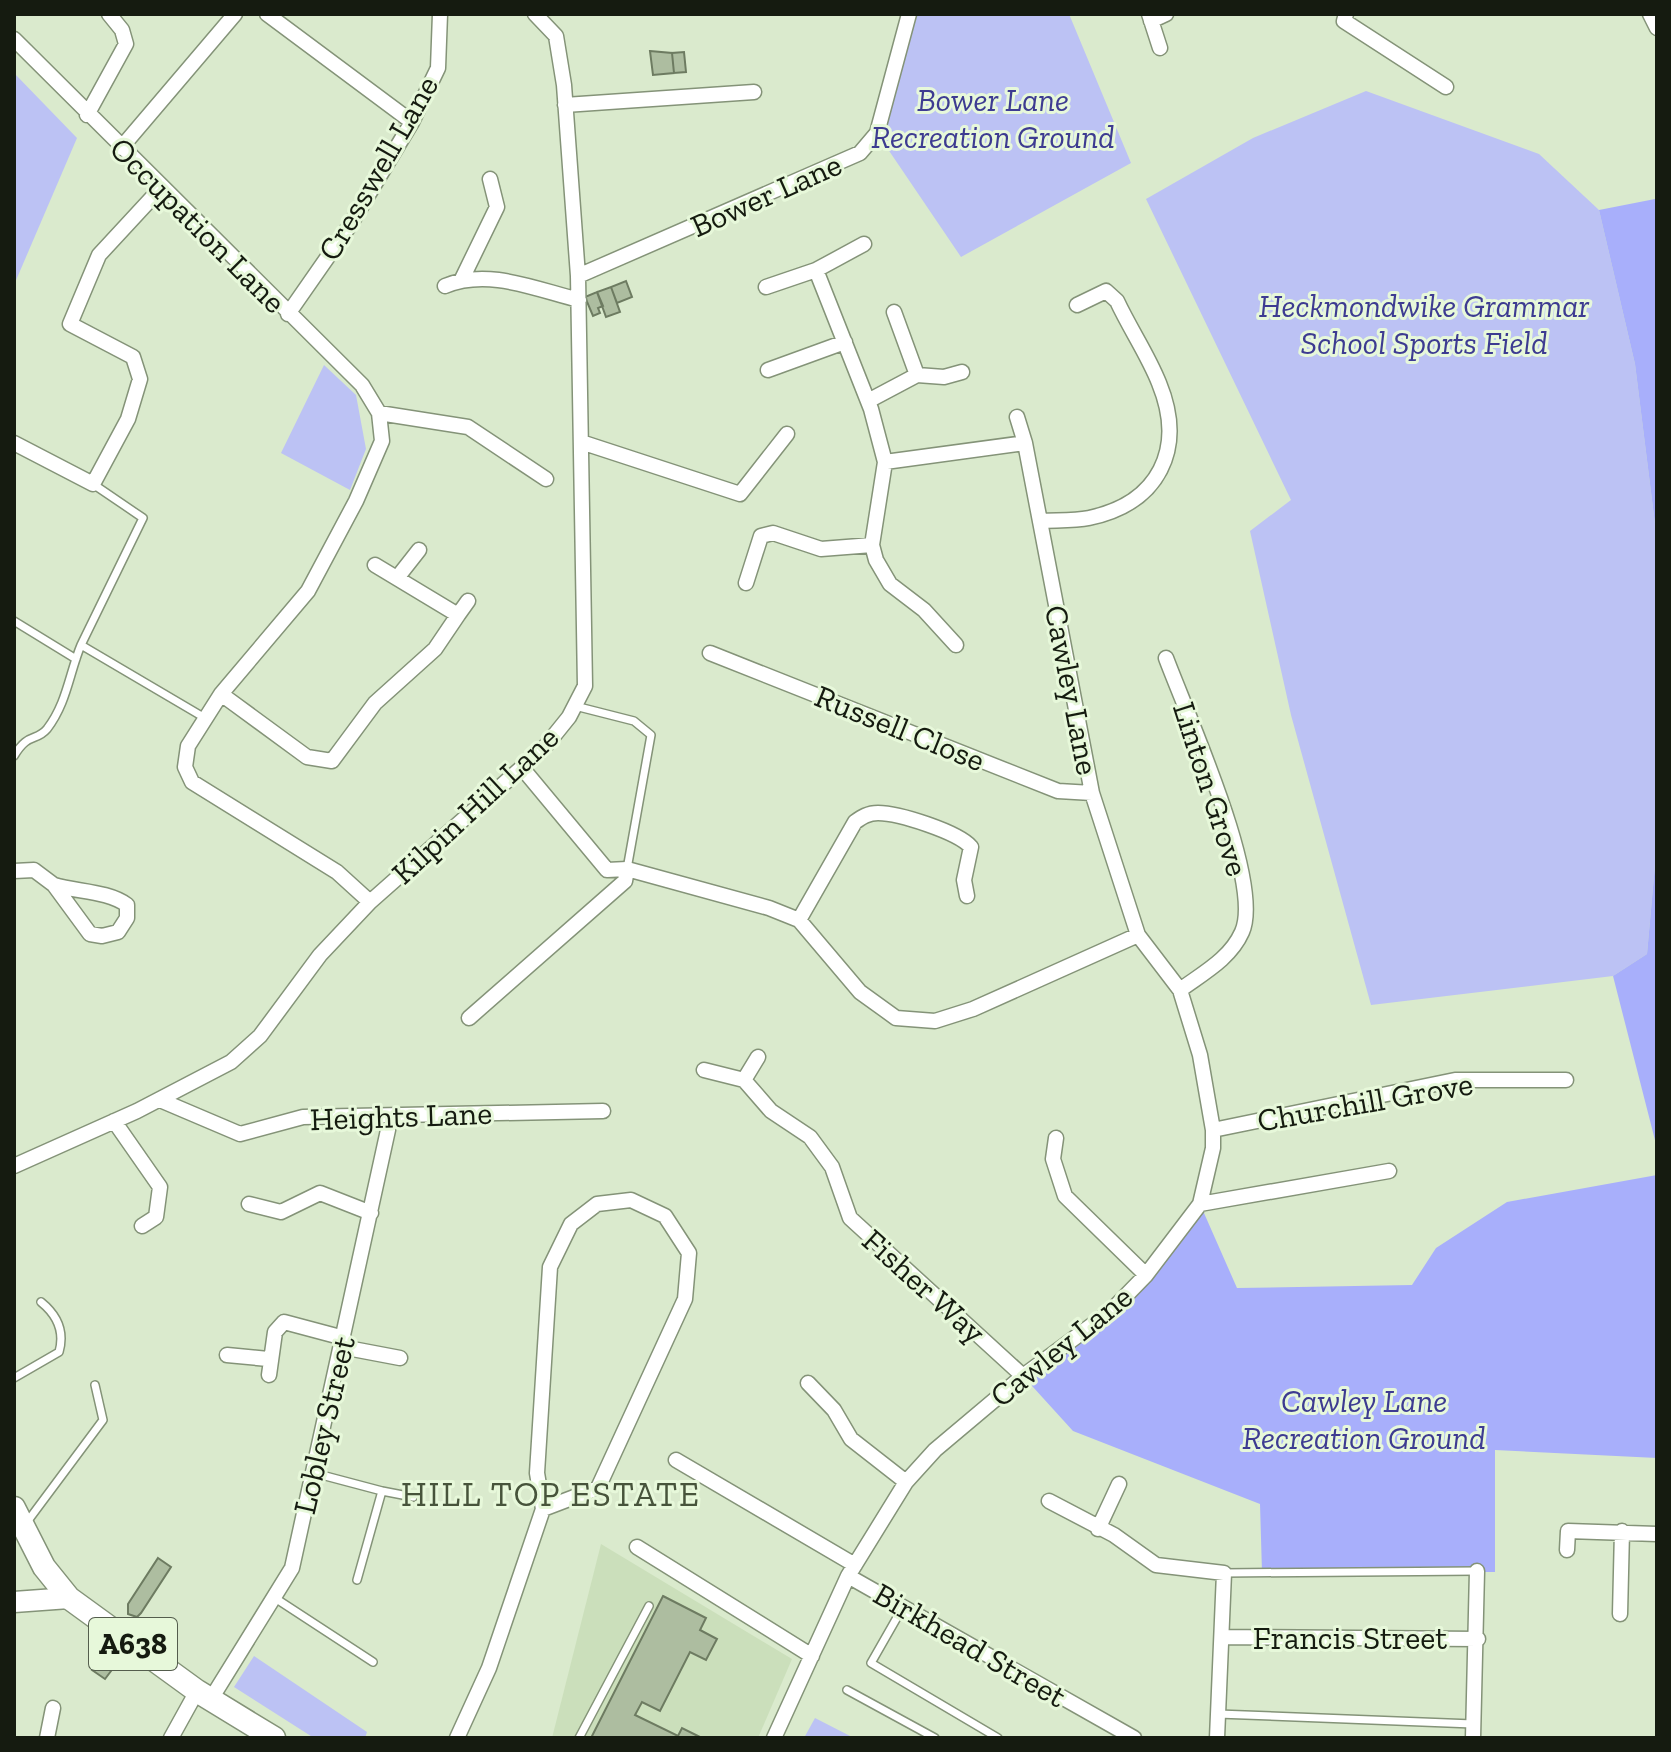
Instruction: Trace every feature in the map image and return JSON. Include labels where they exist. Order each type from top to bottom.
[{"type":"main road","name":"A638","points":[[18,1518],[44,1567],[69,1598],[204,1695],[274,1738]]},
{"type":"main road","points":[[14,1602],[69,1598]]},
{"type":"street","points":[[87,115],[126,44],[122,30],[109,14]]},
{"type":"street","points":[[121,148],[235,14]]},
{"type":"street","points":[[267,14],[412,122]]},
{"type":"street","name":"Cresswell Lane","points":[[288,314],[350,225],[412,122],[438,68],[440,14]]},
{"type":"street","name":"Kilpin Hill Lane","points":[[14,1166],[160,1100],[231,1062],[260,1036],[320,955],[370,902],[523,769],[561,728],[585,686],[578,276],[565,105],[556,36],[535,14]]},
{"type":"street","name":"Bower Lane","points":[[578,276],[860,153],[877,133],[909,14]]},
{"type":"street","points":[[1160,48],[1150,18],[1166,14]]},
{"type":"street","points":[[1346,14],[1344,21],[1446,87]]},
{"type":"street","points":[[1650,14],[1657,28]]},
{"type":"street","name":"Occupation Lane","points":[[14,39],[87,115],[362,385],[379,413]]},
{"type":"street","points":[[565,105],[754,92]]},
{"type":"street","points":[[462,279],[497,207],[490,179]]},
{"type":"street","points":[[14,443],[93,484],[128,419],[140,379],[133,357],[70,324],[99,255],[161,188]]},
{"type":"street","points":[[766,287],[816,270],[864,244]]},
{"type":"street","points":[[816,270],[868,401],[885,462],[872,545],[890,584],[924,610],[956,645]]},
{"type":"street","points":[[445,286],[462,279],[486,277],[579,300]]},
{"type":"street","points":[[1040,521],[1086,519],[1136,500],[1154,483],[1167,456],[1170,423],[1159,383],[1109,287],[1077,305]]},
{"type":"street","points":[[894,312],[917,375]]},
{"type":"street","points":[[768,370],[845,342]]},
{"type":"street","points":[[868,401],[917,375],[944,377],[962,372]]},
{"type":"street","points":[[370,902],[337,872],[192,782],[185,767],[188,746],[221,694],[308,591],[356,501],[382,441],[379,413],[468,427],[546,479]]},
{"type":"street","name":"Cawley Lane","points":[[774,1738],[852,1571],[906,1482],[935,1450],[1023,1376],[1111,1311],[1146,1275],[1200,1204],[1213,1130],[1200,1055],[1180,990],[1138,935],[1092,793],[1025,443],[1017,417]]},
{"type":"street","points":[[581,442],[740,494],[787,434]]},
{"type":"street","points":[[885,462],[1025,443]]},
{"type":"street","points":[[746,583],[761,536],[773,533],[821,549],[872,545]]},
{"type":"street","points":[[397,578],[419,550]]},
{"type":"street","points":[[375,565],[458,615]]},
{"type":"street","points":[[221,694],[307,757],[332,761],[375,703],[435,649],[468,601]]},
{"type":"street","name":"Russell Close","points":[[710,653],[1058,791],[1092,793]]},
{"type":"street","name":"Linton Grove","points":[[1166,658],[1234,840],[1246,901],[1243,930],[1228,956],[1180,990]]},
{"type":"street","points":[[523,769],[607,870],[627,869],[769,908],[799,920],[860,992],[896,1018],[935,1021],[973,1009],[1138,935]]},
{"type":"street","points":[[799,920],[855,822],[866,814],[879,813],[909,819],[964,838],[971,847],[964,880],[967,896]]},
{"type":"street","points":[[469,1018],[625,881],[627,869]]},
{"type":"street","points":[[14,871],[34,870],[54,885],[90,934],[102,936],[118,932],[127,918],[127,905],[114,896],[88,894],[54,885]]},
{"type":"street","points":[[704,1070],[744,1080],[758,1057]]},
{"type":"street","name":"Fisher Way","points":[[744,1080],[771,1111],[810,1137],[832,1167],[850,1218],[1023,1376]]},
{"type":"street","name":"Churchill Grove","points":[[1213,1130],[1455,1080],[1566,1080]]},
{"type":"street","name":"Heights Lane","points":[[160,1100],[240,1134],[303,1117],[603,1111]]},
{"type":"street","points":[[114,1121],[160,1187],[161,1206],[156,1217],[142,1226]]},
{"type":"street","name":"Lobley Street","points":[[171,1738],[275,1598],[292,1568],[388,1130]]},
{"type":"street","points":[[1056,1138],[1046,1159],[1065,1196],[1146,1275]]},
{"type":"street","points":[[1200,1204],[1389,1171]]},
{"type":"street","points":[[249,1204],[281,1212],[320,1193],[371,1213]]},
{"type":"street","points":[[457,1738],[489,1668],[543,1509],[537,1473],[550,1267],[571,1224],[597,1204],[631,1200],[665,1216],[689,1253],[685,1299],[598,1488],[543,1509]]},
{"type":"street","points":[[269,1375],[268,1359],[275,1332],[284,1322],[343,1343],[400,1358]]},
{"type":"street","points":[[227,1355],[268,1359]]},
{"type":"street","points":[[808,1383],[834,1410],[851,1439],[906,1482]]},
{"type":"street","name":"Birkhead Street","points":[[676,1460],[852,1571],[903,1607],[1134,1738]]},
{"type":"street","points":[[1098,1529],[1119,1484]]},
{"type":"street","points":[[1049,1501],[1114,1535],[1156,1565],[1224,1573],[1217,1738]]},
{"type":"street","points":[[1567,1550],[1568,1531],[1657,1534]]},
{"type":"street","points":[[1620,1614],[1622,1531]]},
{"type":"street","points":[[637,1547],[812,1656]]},
{"type":"street","points":[[1473,1731],[1478,1639],[1477,1571]]},
{"type":"street","name":"Francis Street","points":[[1222,1637],[1478,1639]]},
{"type":"street","points":[[47,1738],[53,1708]]},
{"type":"lane","points":[[14,756],[25,739],[42,734],[67,695],[81,645],[143,518],[93,484]]},
{"type":"lane","points":[[14,621],[76,659]]},
{"type":"lane","points":[[81,645],[205,718]]},
{"type":"lane","points":[[575,706],[634,721],[651,735],[627,869]]},
{"type":"lane","points":[[14,1378],[59,1352],[62,1344],[58,1319],[41,1302]]},
{"type":"lane","points":[[18,1518],[103,1420],[95,1385]]},
{"type":"lane","points":[[314,1473],[413,1497]]},
{"type":"lane","points":[[357,1580],[382,1491]]},
{"type":"lane","points":[[1224,1573],[1477,1571]]},
{"type":"lane","points":[[275,1598],[373,1662]]},
{"type":"lane","points":[[579,1738],[649,1606]]},
{"type":"lane","points":[[903,1607],[871,1663],[998,1738]]},
{"type":"lane","points":[[847,1690],[935,1738]]},
{"type":"lane","points":[[1218,1714],[1473,1731]]},
{"type":"shaded area","points":[[601,1544],[792,1659],[758,1738],[552,1738]]},
{"type":"green space","name":"Bower Lane Recreation Ground","points":[[909,14],[1069,14],[1131,163],[961,257],[877,133]]},
{"type":"green space","points":[[14,73],[77,138],[14,285]]},
{"type":"green space","name":"Heckmondwike Grammar School Sports Field","points":[[1366,91],[1539,154],[1599,210],[1635,364],[1657,540],[1657,843],[1647,954],[1613,976],[1371,1005],[1291,715],[1250,531],[1291,500],[1146,199],[1253,138]]},
{"type":"green space","points":[[1655,199],[1657,540],[1635,364],[1599,210]]},
{"type":"green space","points":[[324,365],[356,395],[366,449],[350,490],[281,453]]},
{"type":"green space","points":[[1657,843],[1657,1148],[1613,976],[1647,954]]},
{"type":"green space","name":"Cawley Lane Recreation Ground","points":[[1657,1175],[1657,1458],[1495,1450],[1495,1572],[1262,1572],[1260,1504],[1073,1431],[1023,1376],[1111,1311],[1200,1204],[1237,1288],[1412,1285],[1436,1248],[1507,1202]]},
{"type":"green space","points":[[254,1656],[367,1732],[365,1738],[314,1738],[234,1687]]},
{"type":"green space","points":[[815,1718],[854,1738],[804,1738]]},
{"type":"building","points":[[650,51],[672,53],[674,73],[653,75]]},
{"type":"building","points":[[684,52],[686,72],[674,73],[672,53]]},
{"type":"building","points":[[626,281],[632,297],[617,303],[611,287]]},
{"type":"building","points":[[611,287],[620,312],[606,317],[597,292]]},
{"type":"building","points":[[597,292],[603,306],[598,308],[600,313],[593,316],[585,297]]},
{"type":"building","points":[[158,1558],[171,1567],[141,1613],[137,1617],[128,1614],[128,1604]]},
{"type":"building","points":[[663,1596],[706,1618],[700,1630],[717,1639],[706,1660],[690,1652],[660,1711],[642,1702],[635,1715],[678,1736],[682,1728],[702,1738],[591,1738]]},
{"type":"building","points":[[100,1657],[114,1667],[105,1679],[92,1670]]},
{"type":"district","name":"HILL TOP ESTATE","points":[[551,1494]]}]
